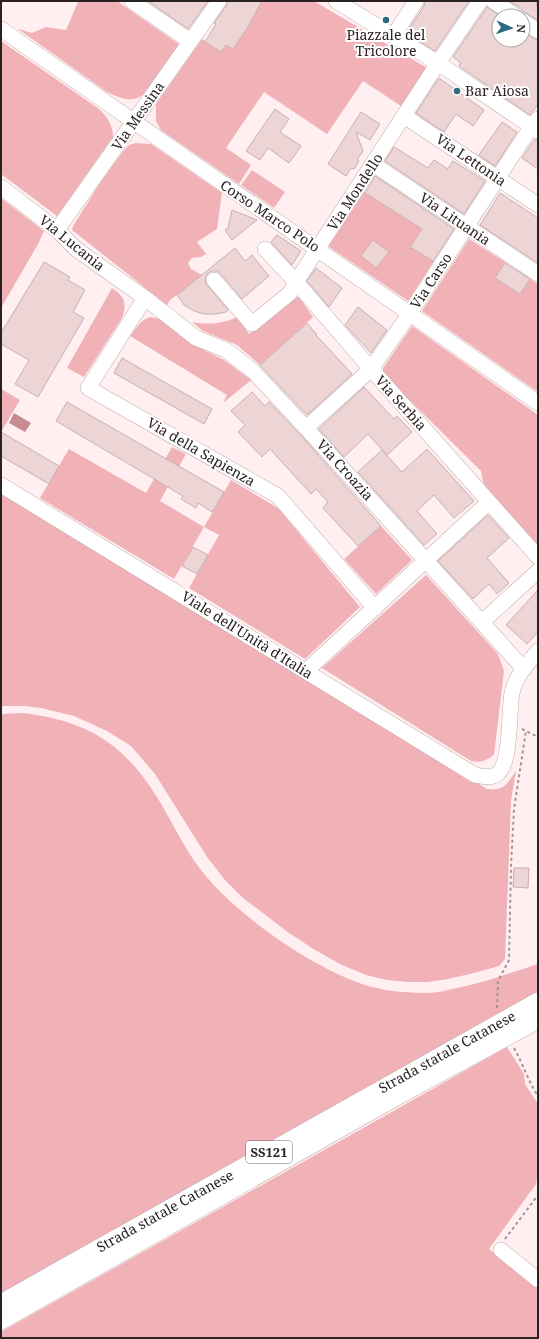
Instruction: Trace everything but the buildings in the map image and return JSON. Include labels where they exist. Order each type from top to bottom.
[{"type":"main road","name":"Strada statale Catanese","points":[[1,1304],[538,1002]]},
{"type":"main road","name":"Strada statale Catanese","points":[[1,1320],[394,1097],[538,1020]]},
{"type":"street","points":[[132,1],[190,42]]},
{"type":"street","name":"Via Messina","points":[[57,230],[219,1]]},
{"type":"street","points":[[336,1],[394,35],[536,126]]},
{"type":"street","name":"Via Mondello","points":[[214,280],[252,324],[290,293],[438,63],[480,1]]},
{"type":"street","points":[[494,1],[504,8]]},
{"type":"street","points":[[394,35],[412,2]]},
{"type":"street","name":"Corso Marco Polo","points":[[1,29],[410,312],[538,403]]},
{"type":"street","name":"Via Lettonia","points":[[404,116],[538,205]]},
{"type":"street","name":"Via Carso","points":[[306,428],[371,369],[498,178],[536,126]]},
{"type":"street","name":"Via Lituania","points":[[373,164],[538,274]]},
{"type":"street","name":"Via Lucania","points":[[1,187],[57,230],[76,249],[145,298]]},
{"type":"street","name":"Via Serbia","points":[[265,249],[296,282],[371,369],[538,556]]},
{"type":"street","name":"Via Croazia","points":[[145,298],[196,338],[226,350],[242,362],[306,428],[524,669]]},
{"type":"street","name":"Via della Sapienza","points":[[145,298],[88,388],[278,496],[375,608]]},
{"type":"street","name":"Viale dell'Unità d'Italia","points":[[1,485],[475,775],[494,776],[502,771],[506,759],[509,725]]},
{"type":"street","points":[[306,671],[489,502]]},
{"type":"street","points":[[482,622],[538,571]]},
{"type":"street","points":[[509,725],[512,693],[516,681],[537,654]]},
{"type":"street","points":[[501,1250],[538,1280]]},
{"type":"path","points":[[509,725],[538,737]]},
{"type":"path","points":[[497,1010],[498,981],[510,960],[511,866],[514,809],[526,731]]},
{"type":"path","points":[[512,1043],[524,1066],[530,1085],[538,1096]]},
{"type":"path","points":[[501,1250],[503,1242],[538,1195]]},
{"type":"shaded area","points":[[78,1],[117,1],[179,44],[144,94],[135,99],[126,99],[107,92],[18,29],[32,33],[46,27],[66,30]]},
{"type":"shaded area","points":[[262,1],[314,1],[427,68],[401,106],[363,81],[327,134],[264,92],[226,148],[251,165],[239,184],[161,130],[156,121],[156,104],[202,39],[221,52],[226,45],[233,49],[248,27]]},
{"type":"shaded area","points":[[1,41],[99,109],[111,125],[113,137],[57,216],[1,174]]},
{"type":"shaded area","points":[[136,143],[151,144],[222,193],[217,229],[197,242],[206,254],[201,257],[192,258],[188,263],[191,269],[202,275],[170,300],[167,305],[72,230],[100,183],[124,150],[129,145]]},
{"type":"shaded area","points":[[252,170],[285,192],[274,208],[241,185]]},
{"type":"shaded area","points":[[364,192],[422,229],[410,247],[434,261],[408,301],[328,246]]},
{"type":"shaded area","points":[[1,198],[44,231],[1,308]]},
{"type":"shaded area","points":[[469,239],[505,262],[495,278],[520,294],[530,279],[538,284],[538,392],[422,311]]},
{"type":"shaded area","points":[[112,288],[120,294],[124,301],[122,318],[84,377],[67,368]]},
{"type":"shaded area","points":[[299,297],[313,317],[260,365],[237,345],[203,331],[192,322],[215,323],[237,317],[249,334],[294,298]]},
{"type":"shaded area","points":[[150,317],[161,319],[192,344],[224,360],[251,380],[223,403],[227,395],[130,336],[141,322]]},
{"type":"shaded area","points":[[412,326],[538,415],[538,547],[487,489],[483,482],[481,471],[387,378],[383,372],[383,368]]},
{"type":"shaded area","points":[[1,389],[20,400],[1,432]]},
{"type":"shaded area","points":[[14,413],[31,423],[25,432],[9,423]]},
{"type":"shaded area","points":[[172,447],[186,454],[160,501],[204,527],[174,579],[40,498],[69,449],[146,493]]},
{"type":"shaded area","points":[[231,480],[278,508],[360,607],[305,659],[189,588],[219,535],[204,527]]},
{"type":"shaded area","points":[[1,493],[487,789],[501,788],[510,780],[516,771],[511,801],[505,959],[499,966],[448,979],[428,982],[407,982],[387,980],[366,975],[342,965],[289,933],[243,898],[225,880],[207,857],[155,774],[131,746],[107,731],[74,716],[41,708],[1,706]]},
{"type":"shaded area","points":[[381,526],[412,560],[376,594],[344,559]]},
{"type":"shaded area","points":[[426,575],[498,654],[504,671],[494,755],[483,761],[471,761],[322,668]]},
{"type":"shaded area","points":[[23,713],[67,722],[104,739],[119,751],[134,765],[147,782],[190,855],[209,880],[227,899],[248,917],[294,950],[318,964],[362,984],[395,991],[428,993],[441,992],[472,985],[538,964],[538,994],[1,1295],[1,714]]},
{"type":"shaded area","points":[[507,1047],[524,1074],[525,1084],[538,1104],[538,1171],[536,1184],[489,1249],[538,1287],[538,1338],[1,1338],[1,1332]]},
{"type":"place","name":"Piazzale del Tricolore","points":[[386,20]]},
{"type":"place","name":"Bar Aiosa","points":[[457,91]]}]
